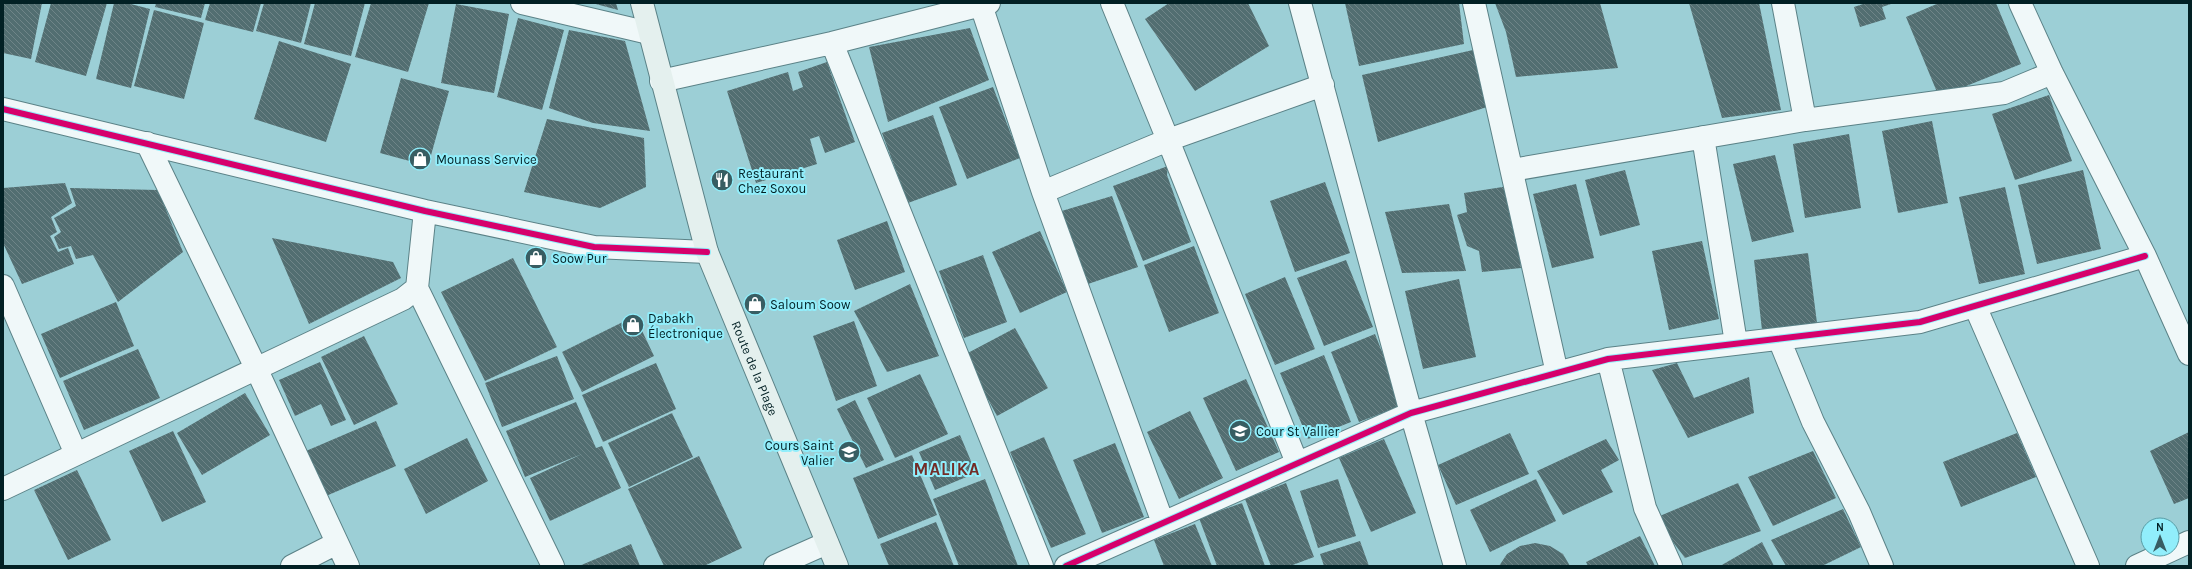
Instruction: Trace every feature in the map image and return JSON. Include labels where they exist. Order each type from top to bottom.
[{"type":"main road","name":"Route de la Plage","points":[[642,3],[707,252],[837,566]]},
{"type":"street","points":[[522,3],[649,34]]},
{"type":"street","points":[[1112,3],[1297,463]]},
{"type":"street","points":[[1300,3],[1454,566]]},
{"type":"street","points":[[1474,3],[1557,373]]},
{"type":"street","points":[[1783,3],[1805,120]]},
{"type":"street","points":[[2020,3],[2052,73],[2145,256],[2189,354]]},
{"type":"street","points":[[662,82],[985,4],[1043,192],[1163,523]]},
{"type":"street","points":[[832,42],[1042,566]]},
{"type":"street","points":[[1512,170],[1805,120],[2004,93],[2052,73]]},
{"type":"street","points":[[1043,192],[1168,140],[1323,85]]},
{"type":"street","points":[[3,109],[425,211],[594,247],[707,252]]},
{"type":"street","points":[[1703,137],[1736,343]]},
{"type":"street","points":[[147,143],[256,368],[348,566]]},
{"type":"street","points":[[425,211],[417,288],[552,566]]},
{"type":"street","points":[[1066,566],[1411,413],[1608,359],[1920,322],[2145,256]]},
{"type":"street","points":[[3,286],[76,454]]},
{"type":"street","points":[[3,488],[403,299],[417,288]]},
{"type":"street","points":[[1975,306],[2088,566]]},
{"type":"street","points":[[1778,339],[1813,422],[1859,512],[1882,566]]},
{"type":"street","points":[[1608,359],[1644,508],[1671,566]]},
{"type":"street","points":[[2136,566],[2189,542]]},
{"type":"street","points":[[292,566],[338,543]]},
{"type":"street","points":[[775,566],[827,543]]},
{"type":"building","points":[[3,3],[42,3],[31,59],[3,53]]},
{"type":"building","points":[[51,3],[107,3],[86,76],[35,62]]},
{"type":"building","points":[[114,3],[127,3],[150,9],[131,88],[96,79]]},
{"type":"building","points":[[156,3],[205,3],[201,18],[155,7]]},
{"type":"building","points":[[210,3],[261,3],[253,32],[205,20]]},
{"type":"building","points":[[264,3],[311,3],[301,43],[256,31]]},
{"type":"building","points":[[315,3],[365,3],[351,56],[304,44]]},
{"type":"building","points":[[371,3],[429,3],[408,72],[355,57]]},
{"type":"building","points":[[592,3],[616,3],[618,10]]},
{"type":"building","points":[[1169,3],[1248,3],[1269,46],[1195,91],[1145,19]]},
{"type":"building","points":[[1345,3],[1459,3],[1464,44],[1359,66]]},
{"type":"building","points":[[1495,3],[1600,3],[1618,68],[1516,77],[1506,32]]},
{"type":"building","points":[[1689,3],[1759,3],[1781,110],[1722,118]]},
{"type":"building","points":[[1866,3],[1894,3],[1882,7],[1886,19],[1860,27],[1854,7]]},
{"type":"building","points":[[1939,3],[1996,3],[2021,64],[1939,97],[1906,17]]},
{"type":"building","points":[[456,4],[509,14],[494,93],[441,83]]},
{"type":"building","points":[[154,10],[204,23],[184,99],[134,86]]},
{"type":"building","points":[[518,18],[564,30],[542,110],[497,97]]},
{"type":"building","points":[[970,28],[989,80],[888,122],[869,47]]},
{"type":"building","points":[[569,30],[625,41],[650,131],[593,123],[549,108]]},
{"type":"building","points":[[279,41],[351,64],[326,142],[254,119]]},
{"type":"building","points":[[1473,50],[1487,107],[1378,142],[1362,75]]},
{"type":"building","points":[[827,62],[855,142],[825,153],[819,136],[810,139],[817,164],[756,183],[727,91],[788,72],[793,91],[803,87],[798,72]]},
{"type":"building","points":[[401,78],[449,91],[428,166],[380,153]]},
{"type":"building","points":[[993,87],[1020,158],[967,179],[939,107]]},
{"type":"building","points":[[2049,95],[2072,161],[2015,180],[1992,114]]},
{"type":"building","points":[[933,115],[957,185],[908,203],[882,133]]},
{"type":"building","points":[[547,119],[644,138],[646,187],[600,208],[524,192]]},
{"type":"building","points":[[1932,121],[1948,203],[1898,213],[1882,131]]},
{"type":"building","points":[[1849,134],[1861,208],[1805,218],[1793,144]]},
{"type":"building","points":[[1775,155],[1794,232],[1752,242],[1733,164]]},
{"type":"building","points":[[1168,166],[1167,175],[1191,242],[1143,261],[1113,186]]},
{"type":"building","points":[[1625,170],[1640,225],[1600,236],[1585,180]]},
{"type":"building","points":[[2083,170],[2101,249],[2037,264],[2018,185]]},
{"type":"building","points":[[1325,182],[1350,253],[1295,272],[1270,201]]},
{"type":"building","points":[[65,183],[72,203],[51,217],[57,232],[50,236],[58,252],[68,248],[74,264],[22,284],[3,243],[3,188]]},
{"type":"building","points":[[1576,184],[1594,258],[1552,268],[1533,194]]},
{"type":"building","points":[[1509,186],[1521,268],[1482,272],[1479,251],[1467,246],[1457,215],[1467,212],[1464,193]]},
{"type":"building","points":[[2005,187],[2025,274],[1979,284],[1959,197]]},
{"type":"building","points":[[70,188],[158,190],[183,252],[118,302],[93,255],[76,259],[71,246],[59,249],[54,237],[61,232],[54,218],[76,206]]},
{"type":"building","points":[[1112,196],[1138,267],[1088,284],[1055,213]]},
{"type":"building","points":[[1449,204],[1466,271],[1402,273],[1385,212]]},
{"type":"building","points":[[887,221],[905,272],[855,290],[837,240]]},
{"type":"building","points":[[1040,231],[1067,292],[1020,313],[992,252]]},
{"type":"building","points":[[272,238],[393,262],[401,278],[309,324]]},
{"type":"building","points":[[1702,241],[1719,319],[1669,330],[1652,251]]},
{"type":"building","points":[[1194,246],[1219,313],[1169,332],[1144,265]]},
{"type":"building","points":[[1808,253],[1817,323],[1762,330],[1754,260]]},
{"type":"building","points":[[983,255],[1007,322],[964,338],[939,271]]},
{"type":"building","points":[[513,258],[557,347],[485,381],[441,292]]},
{"type":"building","points":[[1346,260],[1373,327],[1324,346],[1297,278]]},
{"type":"building","points":[[1285,277],[1315,349],[1275,365],[1245,294]]},
{"type":"building","points":[[1459,279],[1476,357],[1423,369],[1405,291]]},
{"type":"building","points":[[910,284],[939,356],[887,372],[854,311]]},
{"type":"building","points":[[116,302],[134,346],[60,378],[41,334]]},
{"type":"building","points":[[635,316],[654,356],[582,392],[562,352]]},
{"type":"building","points":[[854,321],[877,386],[836,401],[813,336]]},
{"type":"building","points":[[1015,328],[1048,388],[997,416],[964,355]]},
{"type":"building","points":[[1375,334],[1403,405],[1359,422],[1331,352]]},
{"type":"building","points":[[364,336],[398,404],[354,425],[321,357]]},
{"type":"building","points":[[138,349],[160,398],[84,430],[63,381]]},
{"type":"building","points":[[1324,355],[1351,422],[1308,439],[1280,373]]},
{"type":"building","points":[[557,356],[574,399],[502,427],[485,383]]},
{"type":"building","points":[[320,362],[346,420],[331,426],[321,404],[295,416],[279,380]]},
{"type":"building","points":[[656,363],[676,409],[603,442],[582,395]]},
{"type":"building","points":[[1677,363],[1694,398],[1749,377],[1754,413],[1688,438],[1652,370]]},
{"type":"building","points":[[920,374],[948,434],[895,458],[867,398]]},
{"type":"building","points":[[1246,379],[1279,452],[1236,471],[1203,398]]},
{"type":"building","points":[[245,393],[270,435],[202,475],[177,433]]},
{"type":"building","points":[[855,400],[884,460],[866,468],[837,409]]},
{"type":"building","points":[[576,402],[596,448],[602,446],[621,488],[550,521],[530,478],[582,454],[525,477],[506,431]]},
{"type":"building","points":[[1190,411],[1223,478],[1179,499],[1147,432]]},
{"type":"building","points":[[672,413],[693,457],[629,487],[608,443]]},
{"type":"building","points":[[376,421],[396,466],[326,496],[306,451]]},
{"type":"building","points":[[173,431],[206,502],[162,522],[129,451]]},
{"type":"building","points":[[2189,432],[2189,498],[2174,504],[2150,451]]},
{"type":"building","points":[[1510,433],[1529,474],[1456,505],[1438,465]]},
{"type":"building","points":[[2017,433],[2036,477],[1961,507],[1943,462]]},
{"type":"building","points":[[960,435],[976,473],[935,490],[919,452]]},
{"type":"building","points":[[1044,437],[1086,534],[1051,548],[1010,452]]},
{"type":"building","points":[[467,438],[488,481],[426,514],[404,469]]},
{"type":"building","points":[[1384,439],[1416,513],[1371,532],[1339,458]]},
{"type":"building","points":[[1606,439],[1619,460],[1601,470],[1613,492],[1563,515],[1537,471]]},
{"type":"building","points":[[1115,443],[1144,517],[1102,533],[1073,460]]},
{"type":"building","points":[[1813,451],[1836,498],[1773,526],[1748,477]]},
{"type":"building","points":[[912,455],[937,515],[878,539],[853,478]]},
{"type":"building","points":[[699,456],[742,548],[704,566],[664,566],[628,489]]},
{"type":"building","points":[[77,470],[111,540],[68,560],[34,490]]},
{"type":"building","points":[[985,479],[1018,566],[959,566],[933,499]]},
{"type":"building","points":[[1338,479],[1356,536],[1318,548],[1300,491]]},
{"type":"building","points":[[1536,479],[1556,521],[1490,552],[1470,510]]},
{"type":"building","points":[[1286,483],[1314,557],[1290,566],[1271,566],[1245,499]]},
{"type":"building","points":[[1738,483],[1761,531],[1685,558],[1655,518]]},
{"type":"building","points":[[1242,503],[1265,566],[1217,566],[1199,518]]},
{"type":"building","points":[[1843,509],[1861,547],[1822,566],[1786,566],[1771,540]]},
{"type":"building","points":[[936,522],[954,566],[889,566],[880,544]]},
{"type":"building","points":[[1195,524],[1212,566],[1164,566],[1154,540]]},
{"type":"building","points":[[1640,536],[1655,566],[1588,566],[1586,562]]},
{"type":"building","points":[[1360,541],[1369,566],[1324,566],[1320,554]]},
{"type":"building","points":[[1762,542],[1774,566],[1720,566]]},
{"type":"building","points":[[1535,543],[1550,546],[1563,554],[1570,566],[1499,566],[1507,554],[1520,546]]},
{"type":"building","points":[[631,544],[640,566],[579,566]]},
{"type":"cycle path","points":[[3,109],[425,211],[594,247],[707,252]]},
{"type":"cycle path","points":[[1066,566],[1411,413],[1608,359],[1920,322],[2145,256]]},
{"type":"place","name":"Mounass Service","points":[[420,159]]},
{"type":"place","name":"Restaurant Chez Soxou","points":[[722,180]]},
{"type":"place","name":"Soow Pur","points":[[536,258]]},
{"type":"place","name":"Saloum Soow","points":[[755,304]]},
{"type":"place","name":"Dabakh Électronique","points":[[633,325]]},
{"type":"place","name":"Cour St Vallier","points":[[1240,431]]},
{"type":"place","name":"Cours Saint Valier","points":[[849,452]]},
{"type":"district","name":"MALIKA","points":[[947,469]]}]
